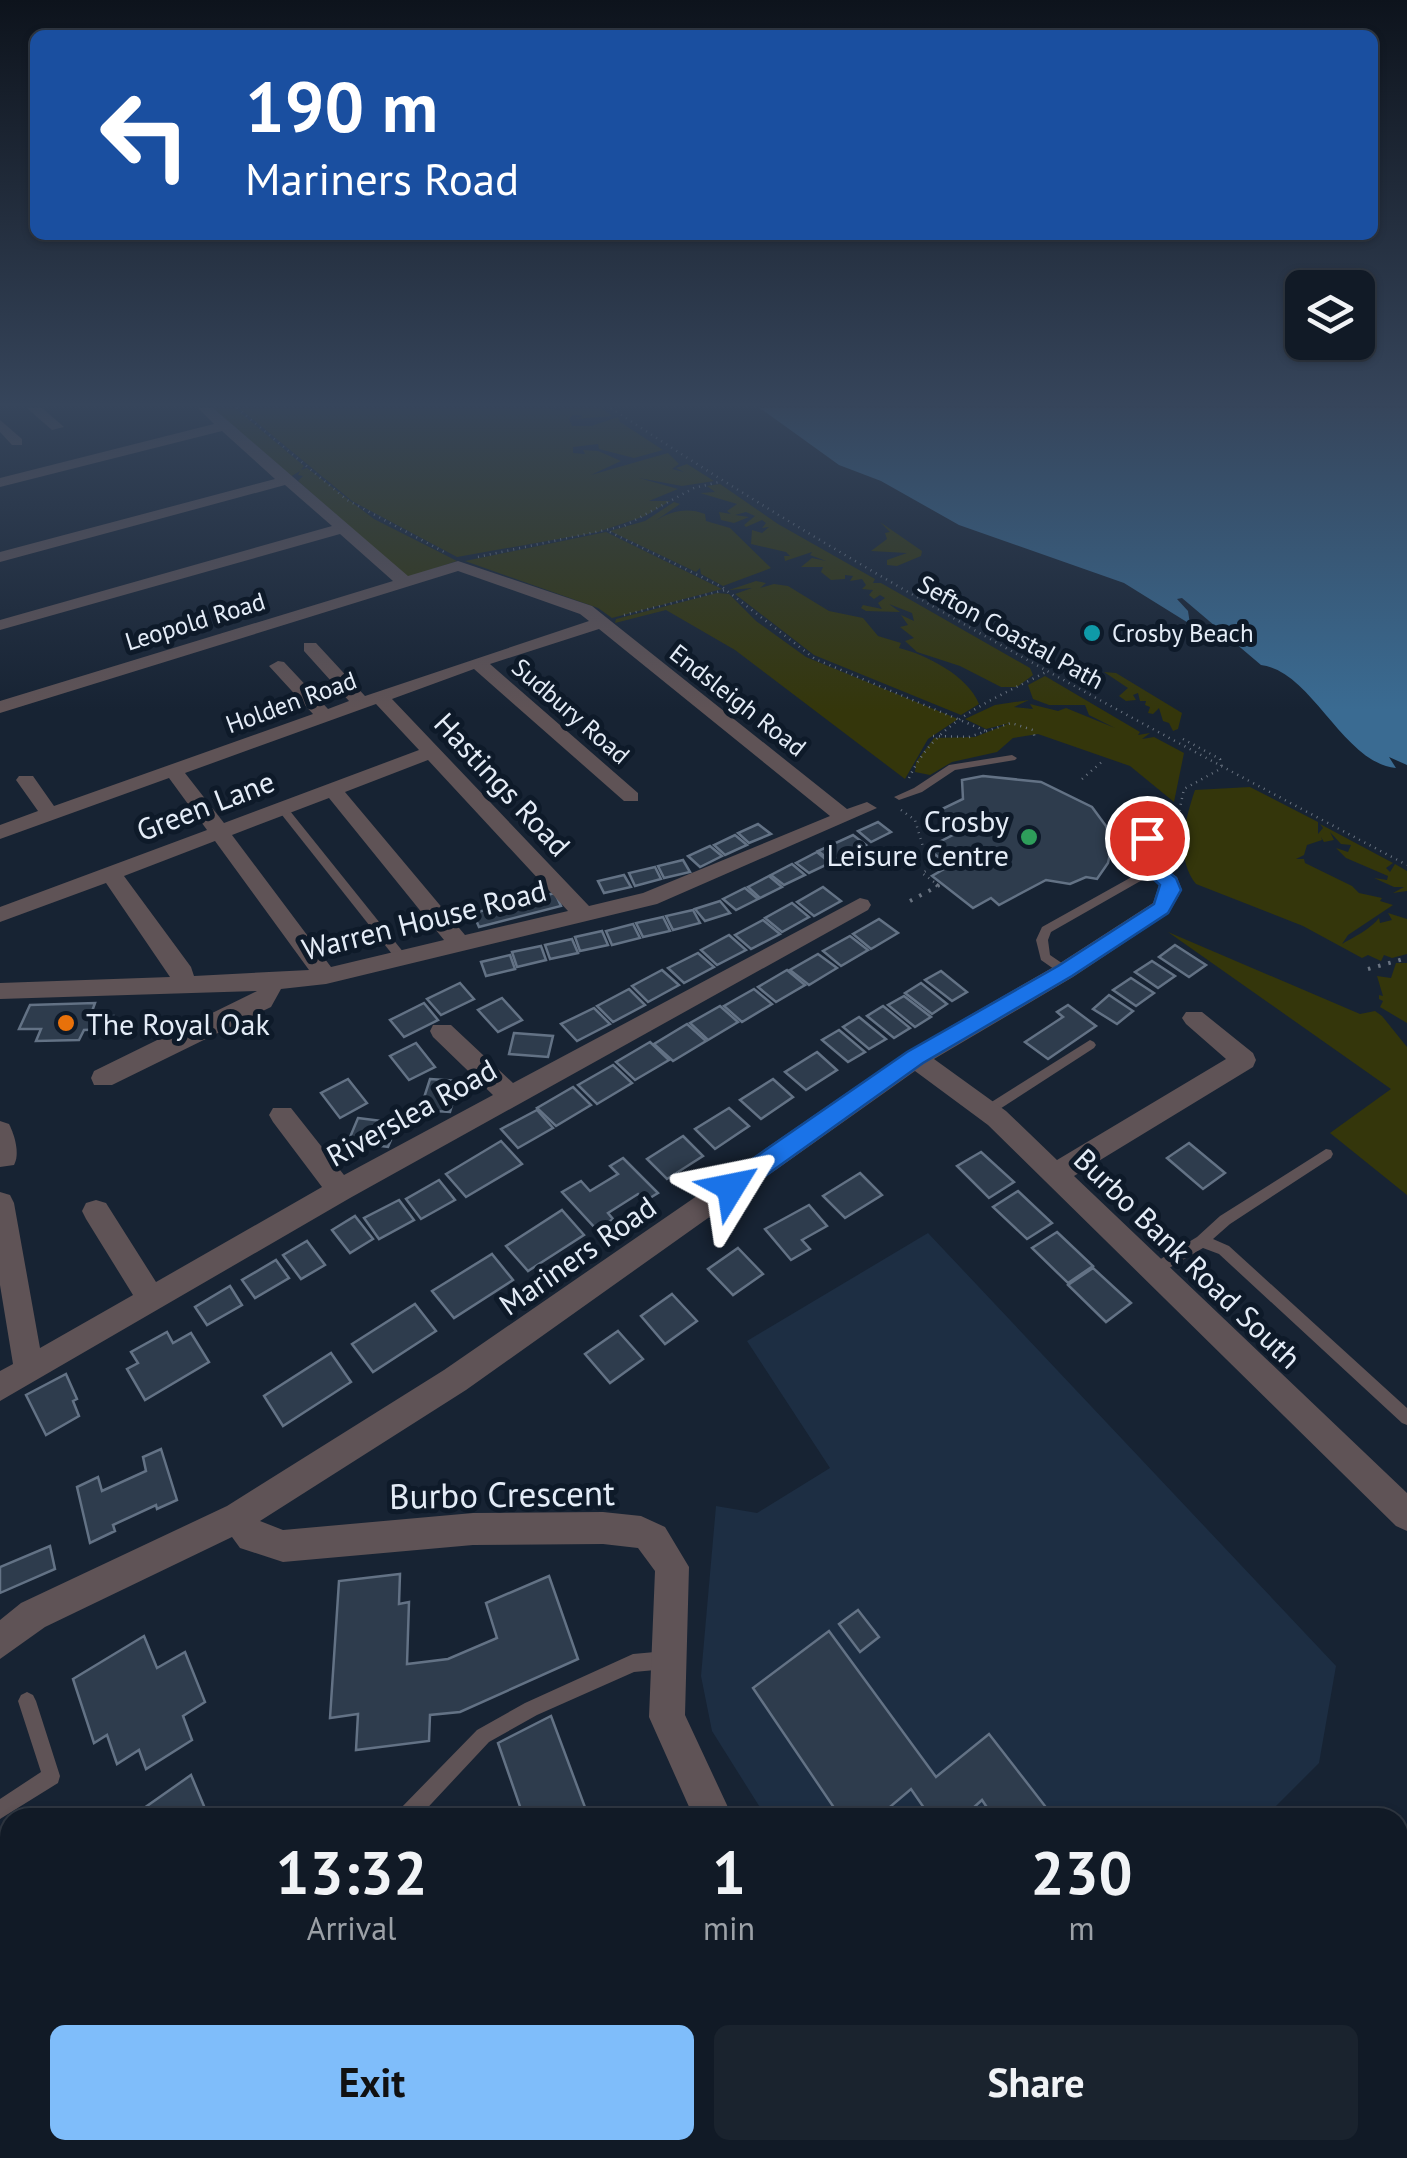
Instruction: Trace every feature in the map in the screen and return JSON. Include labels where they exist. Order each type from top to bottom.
[{"type":"street","points":[[0,556],[174,509]]},
{"type":"street","points":[[321,509],[405,582]]},
{"type":"street","points":[[0,626],[344,528]]},
{"type":"street","name":"Leopold Road","points":[[0,708],[405,582],[453,560]]},
{"type":"street","name":"Endsleigh Road","points":[[453,560],[586,610],[856,812]]},
{"type":"street","name":"Holden Road","points":[[0,832],[477,662],[600,623]]},
{"type":"street","name":"Hastings Road","points":[[310,646],[432,752],[582,912]]},
{"type":"street","name":"Sudbury Road","points":[[477,662],[631,798]]},
{"type":"street","points":[[278,666],[326,716]]},
{"type":"street","name":"Green Lane","points":[[0,915],[432,752]]},
{"type":"street","points":[[174,771],[326,976]]},
{"type":"street","points":[[26,780],[51,816]]},
{"type":"street","points":[[332,789],[458,942]]},
{"type":"street","name":"Warren House Road","points":[[0,992],[274,982],[326,976],[582,912],[650,899],[856,812]]},
{"type":"street","name":"Mariners Road","points":[[0,1642],[33,1614],[238,1516],[455,1380],[915,1058],[1065,971],[1161,908],[1171,890],[1169,882],[1157,873],[1147,838]]},
{"type":"street","points":[[110,873],[183,972],[180,986]]},
{"type":"street","name":"Riverslea Road","points":[[0,1387],[150,1297],[508,1095],[860,905]]},
{"type":"street","points":[[103,1078],[263,1000],[274,982]]},
{"type":"street","points":[[1055,1174],[1244,1060],[1194,1018]]},
{"type":"street","points":[[442,1030],[508,1095]]},
{"type":"street","name":"Burbo Bank Road South","points":[[915,1058],[987,1110],[1400,1498]]},
{"type":"street","points":[[282,1115],[340,1190]]},
{"type":"street","points":[[0,1131],[5,1158]]},
{"type":"street","points":[[0,1202],[30,1370]]},
{"type":"street","points":[[96,1211],[150,1297]]},
{"type":"street","name":"Burbo Crescent","points":[[238,1516],[252,1536],[283,1546],[473,1529],[604,1528],[640,1532],[661,1545],[672,1568],[667,1717],[709,1808]]},
{"type":"lane","points":[[894,799],[918,790],[952,767],[1012,758]]},
{"type":"lane","points":[[1147,838],[1155,826],[1157,804]]},
{"type":"lane","points":[[282,808],[400,956]]},
{"type":"lane","points":[[1065,971],[1046,957],[1042,940],[1046,930],[1141,876],[1157,873]]},
{"type":"lane","points":[[987,1110],[1090,1045]]},
{"type":"lane","points":[[1154,1270],[1326,1154]]},
{"type":"lane","points":[[1202,1241],[1224,1250],[1407,1418]]},
{"type":"lane","points":[[414,1808],[482,1736],[633,1663],[666,1660]]},
{"type":"lane","points":[[3,1808],[52,1776],[27,1701]]},
{"type":"path","points":[[362,509],[453,560]]},
{"type":"path","points":[[478,557],[606,531],[660,509]]},
{"type":"path","name":"Sefton Coastal Path","points":[[763,509],[894,588],[1407,866]]},
{"type":"path","points":[[606,531],[725,590],[815,659],[986,731]]},
{"type":"path","points":[[600,623],[725,590]]},
{"type":"path","points":[[908,781],[916,760],[933,736],[1046,672]]},
{"type":"path","points":[[933,736],[969,737],[1016,723],[1033,730],[1035,739]]},
{"type":"path","points":[[1147,838],[1175,831],[1184,788],[1222,768],[1220,759],[1183,739]]},
{"type":"path","points":[[1082,779],[1104,760]]},
{"type":"path","points":[[894,799],[915,820],[923,847],[943,862],[922,874],[938,886],[910,901]]},
{"type":"path","points":[[1368,969],[1407,958]]},
{"type":"shaded area","points":[[329,509],[360,509],[457,561],[406,578]]},
{"type":"shaded area","points":[[366,509],[657,509],[598,532],[457,557]]},
{"type":"shaded area","points":[[664,509],[673,509],[655,521],[679,511],[705,514],[706,521],[730,528],[771,568],[723,586],[701,574],[700,568],[696,572],[610,531],[645,521]]},
{"type":"shaded area","points":[[756,509],[875,579],[873,583],[881,583],[1030,668],[1033,675],[1017,687],[1001,687],[960,666],[917,652],[905,641],[914,638],[900,627],[908,625],[901,615],[914,621],[912,613],[889,604],[900,612],[866,611],[861,608],[863,605],[882,609],[878,603],[885,598],[880,595],[874,599],[869,595],[873,590],[862,589],[866,585],[862,579],[850,581],[853,576],[845,575],[845,579],[831,580],[821,572],[823,567],[801,567],[812,558],[826,561],[810,555],[812,552],[785,561],[784,556],[790,556],[786,552],[751,544],[752,530],[762,533],[769,527],[762,528],[766,523],[762,520],[746,527],[755,516],[746,512],[735,515],[749,517],[734,523],[721,520],[719,512],[731,514],[727,511]]},
{"type":"shaded area","points":[[880,522],[922,551],[921,556],[897,566],[887,565],[887,560],[907,553],[871,551],[890,532]]},
{"type":"shaded area","points":[[606,532],[722,589],[612,618],[598,608],[465,561]]},
{"type":"shaded area","points":[[756,581],[766,583],[760,588],[788,586],[829,611],[863,618],[878,636],[901,643],[899,648],[934,661],[956,676],[979,704],[961,715],[814,655],[735,594],[752,588],[729,590]]},
{"type":"shaded area","points":[[717,593],[729,594],[756,621],[806,657],[958,719],[928,739],[905,779],[735,650],[666,610],[615,623],[616,619]]},
{"type":"shaded area","points":[[1104,672],[1116,673],[1182,713],[1178,729],[1173,731],[1163,721],[1159,708],[1148,713],[1150,707],[1145,705],[1146,701],[1140,701],[1138,693],[1133,695],[1136,700],[1126,701],[1119,696],[1128,688]]},
{"type":"shaded area","points":[[1045,676],[1140,732],[1138,735],[1150,733],[1142,739],[1154,737],[1184,753],[1174,802],[1130,766],[1038,734],[1013,738],[997,752],[952,762],[930,775],[915,772],[916,762],[934,738],[975,737],[1010,723],[986,729],[965,719],[995,705],[1029,700],[1014,707],[1033,709],[1030,704],[1058,711],[1066,708],[1115,728],[1089,715],[1085,705],[1049,705],[1033,699],[1028,685]]},
{"type":"shaded area","points":[[1250,787],[1318,822],[1318,834],[1323,828],[1320,824],[1393,863],[1386,868],[1390,872],[1395,864],[1407,871],[1407,891],[1393,893],[1404,887],[1374,878],[1387,880],[1388,876],[1346,858],[1336,848],[1348,852],[1351,845],[1341,844],[1330,832],[1334,840],[1324,842],[1321,837],[1322,840],[1307,845],[1304,855],[1296,859],[1304,859],[1359,893],[1393,905],[1348,935],[1342,944],[1379,918],[1380,923],[1392,920],[1388,913],[1407,919],[1407,954],[1392,958],[1384,955],[1381,961],[1368,955],[1362,958],[1303,926],[1196,884],[1184,850],[1185,826],[1195,790]]},
{"type":"shaded area","points":[[1168,932],[1360,1014],[1375,1011],[1382,1016],[1407,1047],[1407,1195],[1330,1133],[1391,1089]]},
{"type":"shaded area","points":[[1396,963],[1407,963],[1407,1023],[1380,1007],[1383,1001],[1379,995],[1383,996],[1377,976],[1391,978]]},
{"type":"shaded area","points":[[928,1233],[1336,1666],[1319,1763],[1274,1808],[760,1808],[712,1731],[701,1676],[716,1506],[757,1513],[830,1468],[747,1341]]},
{"type":"water","points":[[930,509],[1407,509],[1407,765],[1389,757],[1396,768],[1360,751],[1296,683],[1261,665],[1182,598],[1177,599],[1188,611],[1190,624],[1124,583],[959,525]]},
{"type":"building","name":"Crosby Leisure Centre","points":[[983,776],[1041,782],[1092,807],[1106,826],[1112,845],[1108,863],[1097,879],[1086,877],[1070,884],[1046,880],[999,905],[991,898],[973,908],[932,876],[944,869],[940,865],[946,863],[927,848],[965,829],[940,810],[963,799],[962,780]]},
{"type":"building","points":[[878,822],[891,832],[871,842],[858,831]]},
{"type":"building","points":[[758,824],[771,834],[749,843],[738,833]]},
{"type":"building","points":[[735,835],[747,845],[725,855],[714,845]]},
{"type":"building","points":[[853,835],[866,845],[831,861],[818,851]]},
{"type":"building","points":[[710,846],[722,856],[700,867],[688,856]]},
{"type":"building","points":[[817,852],[830,863],[809,873],[796,863]]},
{"type":"building","points":[[683,860],[690,872],[664,878],[658,866]]},
{"type":"building","points":[[792,864],[805,875],[784,885],[771,875]]},
{"type":"building","points":[[655,867],[661,879],[635,886],[629,873]]},
{"type":"building","points":[[624,875],[631,887],[604,893],[598,881]]},
{"type":"building","points":[[769,876],[782,887],[760,898],[748,887]]},
{"type":"building","points":[[823,887],[841,901],[814,916],[797,902]]},
{"type":"building","points":[[745,888],[758,899],[736,910],[723,899]]},
{"type":"building","points":[[555,893],[561,906],[479,927],[473,913]]},
{"type":"building","points":[[720,901],[730,913],[705,921],[695,909]]},
{"type":"building","points":[[792,903],[809,917],[782,932],[765,918]]},
{"type":"building","points":[[693,910],[700,923],[673,930],[666,916]]},
{"type":"building","points":[[663,917],[670,931],[643,937],[636,923]]},
{"type":"building","points":[[879,919],[898,933],[871,949],[853,934]]},
{"type":"building","points":[[763,920],[780,934],[751,949],[735,935]]},
{"type":"building","points":[[633,924],[640,938],[612,945],[606,931]]},
{"type":"building","points":[[602,931],[608,945],[580,951],[575,937]]},
{"type":"building","points":[[729,935],[746,950],[717,965],[701,950]]},
{"type":"building","points":[[850,936],[868,950],[841,966],[823,951]]},
{"type":"building","points":[[572,939],[578,953],[550,959],[545,945]]},
{"type":"building","points":[[1175,945],[1206,965],[1189,977],[1159,957]]},
{"type":"building","points":[[541,946],[546,960],[517,967],[512,952]]},
{"type":"building","points":[[698,953],[714,967],[684,983],[668,968]]},
{"type":"building","points":[[818,954],[837,968],[809,985],[790,970]]},
{"type":"building","points":[[510,955],[515,969],[486,976],[481,962]]},
{"type":"building","points":[[1152,961],[1175,976],[1158,988],[1135,972]]},
{"type":"building","points":[[662,970],[679,985],[648,1002],[632,986]]},
{"type":"building","points":[[787,970],[805,985],[776,1002],[758,987]]},
{"type":"building","points":[[941,971],[967,992],[952,1001],[925,980]]},
{"type":"building","points":[[1131,978],[1154,993],[1136,1006],[1113,990]]},
{"type":"building","points":[[460,983],[474,999],[441,1015],[427,999]]},
{"type":"building","points":[[921,983],[947,1004],[932,1014],[905,993]]},
{"type":"building","points":[[629,989],[645,1005],[613,1022],[597,1006]]},
{"type":"building","points":[[754,989],[772,1004],[742,1022],[724,1006]]},
{"type":"building","points":[[1109,995],[1133,1011],[1117,1024],[1093,1009]]},
{"type":"building","points":[[904,996],[931,1017],[915,1027],[888,1005]]},
{"type":"building","points":[[502,998],[522,1020],[498,1032],[478,1010]]},
{"type":"building","name":"The Royal Oak","points":[[95,1003],[90,1017],[113,1016],[108,1029],[84,1030],[79,1040],[36,1041],[41,1029],[19,1029],[30,1005]]},
{"type":"building","points":[[424,1003],[438,1020],[404,1037],[390,1020]]},
{"type":"building","points":[[1068,1005],[1096,1026],[1048,1059],[1025,1042],[1063,1017],[1057,1012]]},
{"type":"building","points":[[720,1006],[738,1022],[708,1040],[690,1023]]},
{"type":"building","points":[[883,1006],[910,1028],[894,1038],[867,1016]]},
{"type":"building","points":[[594,1008],[610,1024],[577,1041],[561,1024]]},
{"type":"building","points":[[859,1017],[886,1039],[869,1049],[843,1027]]},
{"type":"building","points":[[687,1024],[706,1041],[673,1061],[654,1044]]},
{"type":"building","points":[[839,1030],[865,1052],[848,1062],[822,1040]]},
{"type":"building","points":[[514,1033],[553,1036],[548,1057],[509,1054]]},
{"type":"building","points":[[650,1042],[669,1060],[635,1080],[616,1062]]},
{"type":"building","points":[[416,1043],[435,1067],[409,1080],[390,1056]]},
{"type":"building","points":[[817,1052],[837,1070],[806,1090],[785,1072]]},
{"type":"building","points":[[613,1065],[632,1083],[597,1104],[578,1085]]},
{"type":"building","points":[[348,1079],[367,1103],[340,1118],[321,1093]]},
{"type":"building","points":[[430,1079],[459,1081],[450,1112],[420,1110]]},
{"type":"building","points":[[773,1079],[793,1097],[761,1119],[740,1100]]},
{"type":"building","points":[[573,1087],[591,1105],[556,1126],[537,1108]]},
{"type":"building","points":[[729,1108],[749,1126],[715,1149],[695,1129]]},
{"type":"building","points":[[537,1110],[553,1128],[518,1148],[501,1129]]},
{"type":"building","points":[[358,1118],[398,1123],[388,1147],[348,1142]]},
{"type":"building","points":[[683,1136],[703,1156],[667,1179],[647,1159]]},
{"type":"building","points":[[501,1141],[522,1164],[466,1197],[446,1174]]},
{"type":"building","points":[[1189,1143],[1225,1173],[1203,1189],[1167,1158]]},
{"type":"building","points":[[981,1152],[1014,1182],[989,1198],[957,1166]]},
{"type":"building","points":[[623,1158],[658,1193],[645,1201],[638,1194],[608,1213],[613,1219],[597,1230],[562,1192],[581,1181],[590,1191],[618,1174],[610,1166]]},
{"type":"building","points":[[860,1173],[882,1195],[845,1218],[823,1196]]},
{"type":"building","points":[[439,1180],[455,1200],[421,1219],[406,1199]]},
{"type":"building","points":[[1018,1191],[1052,1223],[1027,1239],[993,1207]]},
{"type":"building","points":[[399,1200],[414,1220],[379,1239],[364,1218]]},
{"type":"building","points":[[809,1205],[827,1226],[802,1240],[810,1249],[791,1260],[765,1229]]},
{"type":"building","points":[[562,1210],[584,1235],[528,1271],[506,1246]]},
{"type":"building","points":[[355,1216],[373,1239],[350,1253],[332,1230]]},
{"type":"building","points":[[1057,1232],[1093,1266],[1068,1283],[1032,1248]]},
{"type":"building","points":[[307,1241],[325,1265],[301,1279],[283,1255]]},
{"type":"building","points":[[738,1248],[763,1274],[733,1295],[708,1269]]},
{"type":"building","points":[[492,1254],[513,1280],[454,1318],[432,1291]]},
{"type":"building","points":[[276,1260],[289,1278],[255,1298],[242,1280]]},
{"type":"building","points":[[1093,1268],[1131,1303],[1106,1322],[1068,1285]]},
{"type":"building","points":[[230,1286],[242,1305],[207,1325],[195,1307]]},
{"type":"building","points":[[672,1294],[697,1321],[665,1344],[641,1316]]},
{"type":"building","points":[[415,1304],[436,1331],[373,1372],[352,1344]]},
{"type":"building","points":[[618,1331],[643,1359],[610,1383],[585,1354]]},
{"type":"building","points":[[167,1332],[173,1343],[191,1333],[209,1362],[145,1400],[127,1369],[138,1363],[131,1352]]},
{"type":"building","points":[[331,1353],[351,1382],[283,1426],[264,1396]]},
{"type":"building","points":[[66,1374],[77,1399],[73,1401],[79,1416],[46,1435],[26,1395]]},
{"type":"building","points":[[161,1449],[177,1500],[113,1525],[115,1531],[90,1543],[77,1487],[98,1477],[102,1491],[146,1471],[143,1457]]},
{"type":"building","points":[[50,1546],[55,1569],[0,1593],[0,1567]]},
{"type":"building","points":[[400,1574],[399,1604],[409,1602],[407,1664],[448,1659],[497,1638],[486,1603],[549,1576],[578,1659],[460,1712],[430,1715],[429,1741],[356,1750],[358,1714],[330,1718],[339,1581]]},
{"type":"building","points":[[858,1610],[879,1637],[860,1652],[839,1624]]},
{"type":"building","points":[[829,1631],[936,1777],[989,1734],[1045,1806],[987,1808],[982,1800],[973,1808],[924,1808],[911,1789],[889,1808],[834,1808],[753,1688]]},
{"type":"building","points":[[144,1636],[157,1668],[185,1652],[205,1702],[183,1716],[192,1740],[146,1769],[139,1750],[117,1764],[107,1735],[94,1743],[73,1679]]},
{"type":"building","points":[[551,1716],[585,1808],[521,1808],[498,1743]]},
{"type":"building","points":[[191,1775],[205,1808],[144,1808]]},
{"type":"place","name":"Crosby Beach","points":[[1092,633]]},
{"type":"place","name":"Crosby Leisure Centre","points":[[1029,837]]},
{"type":"place","name":"The Royal Oak","points":[[66,1023]]},
{"type":"route","points":[[731,1187],[915,1058],[1065,971],[1161,908],[1171,890],[1169,882],[1157,873],[1147,838]]}]
